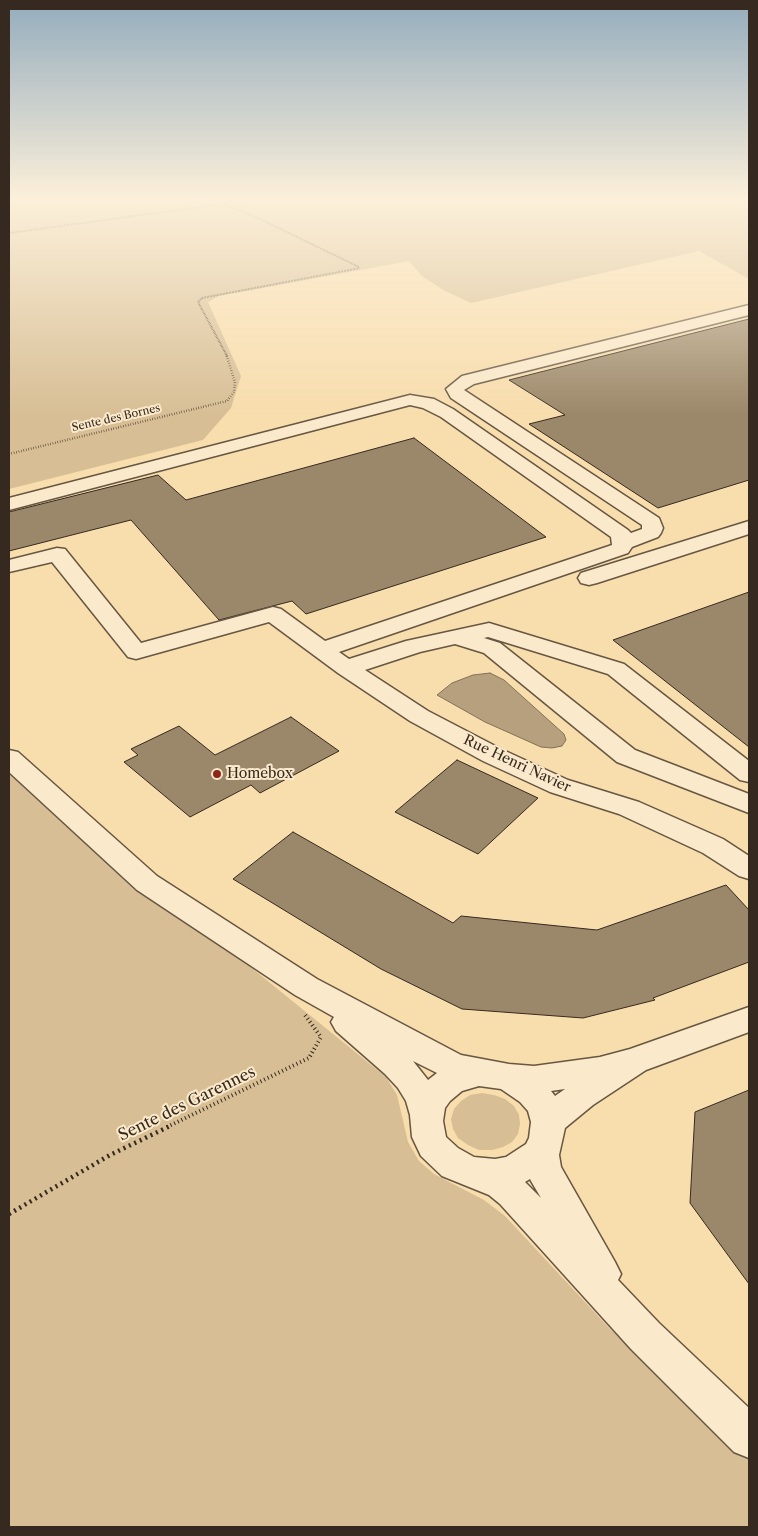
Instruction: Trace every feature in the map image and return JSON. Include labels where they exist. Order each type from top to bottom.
[{"type":"street","points":[[322,650],[621,549],[624,543],[651,533],[653,528],[652,522],[457,394],[455,389],[468,380],[749,310]]},
{"type":"street","points":[[9,504],[410,400],[428,404],[447,413],[621,534],[624,543]]},
{"type":"street","points":[[414,646],[446,625],[749,527]]},
{"type":"street","points":[[346,668],[414,646],[489,630],[616,669],[749,774]]},
{"type":"street","points":[[456,637],[492,648],[626,756],[749,804]]},
{"type":"street","name":"Rue Henri Navier","points":[[322,650],[419,716],[492,755],[559,786],[629,808],[713,846],[749,869]]},
{"type":"street","points":[[9,758],[148,883],[306,987],[440,1060],[461,1068],[494,1075],[534,1079],[600,1070],[634,1062],[749,1019]]},
{"type":"street","points":[[306,987],[404,1073],[417,1088],[426,1113],[426,1129],[433,1146],[450,1162],[502,1184],[513,1193],[645,1336],[749,1437]]},
{"type":"street","points":[[474,1172],[495,1174],[515,1170],[531,1160],[546,1134],[580,1094],[634,1062]]},
{"type":"street","points":[[426,1113],[432,1098],[444,1085],[460,1077],[494,1075],[525,1086],[539,1098],[547,1114],[542,1161],[551,1185],[596,1265],[645,1336]]},
{"type":"lane","points":[[9,566],[57,554],[136,652],[273,614],[322,650]]},
{"type":"path","name":"Sente des Bornes","points":[[9,454],[227,401],[234,392],[235,382],[227,356],[198,302],[202,298],[209,296],[340,272]]},
{"type":"path","name":"Sente des Garennes","points":[[9,1214],[110,1155],[309,1058],[321,1037],[305,1014],[306,987]]},
{"type":"shaded area","points":[[9,272],[351,272],[219,296],[208,302],[241,376],[231,408],[203,440],[9,489]]},
{"type":"shaded area","points":[[418,272],[608,272],[471,303],[443,290]]},
{"type":"shaded area","points":[[736,272],[749,272],[749,279]]},
{"type":"shaded area","points":[[490,673],[504,680],[564,734],[566,740],[562,746],[552,748],[541,747],[485,722],[437,695],[452,683],[473,675]]},
{"type":"shaded area","points":[[9,758],[147,883],[386,1077],[397,1095],[408,1142],[419,1161],[434,1174],[484,1200],[505,1216],[612,1331],[749,1445],[749,1527],[9,1527]]},
{"type":"shaded area","points":[[482,1093],[505,1099],[514,1106],[519,1115],[518,1134],[512,1142],[503,1147],[492,1150],[479,1150],[458,1138],[453,1129],[451,1119],[454,1109],[470,1095]]},
{"type":"building","points":[[749,319],[749,480],[658,508],[529,424],[565,415],[509,380]]},
{"type":"building","points":[[414,438],[546,537],[306,614],[292,601],[219,620],[131,520],[9,551],[9,512],[158,475],[186,500]]},
{"type":"building","points":[[749,592],[749,747],[613,640]]},
{"type":"building","name":"Homebox","points":[[291,717],[339,751],[260,793],[251,785],[190,817],[124,762],[138,755],[131,749],[179,726],[215,755]]},
{"type":"building","points":[[457,760],[538,798],[478,854],[395,812]]},
{"type":"building","points":[[293,832],[453,923],[461,916],[597,930],[726,885],[749,910],[749,962],[653,998],[655,1000],[583,1018],[462,1009],[381,969],[233,879]]},
{"type":"building","points":[[749,1090],[749,1284],[690,1203],[695,1112]]},
{"type":"place","name":"Homebox","points":[[217,774]]}]
